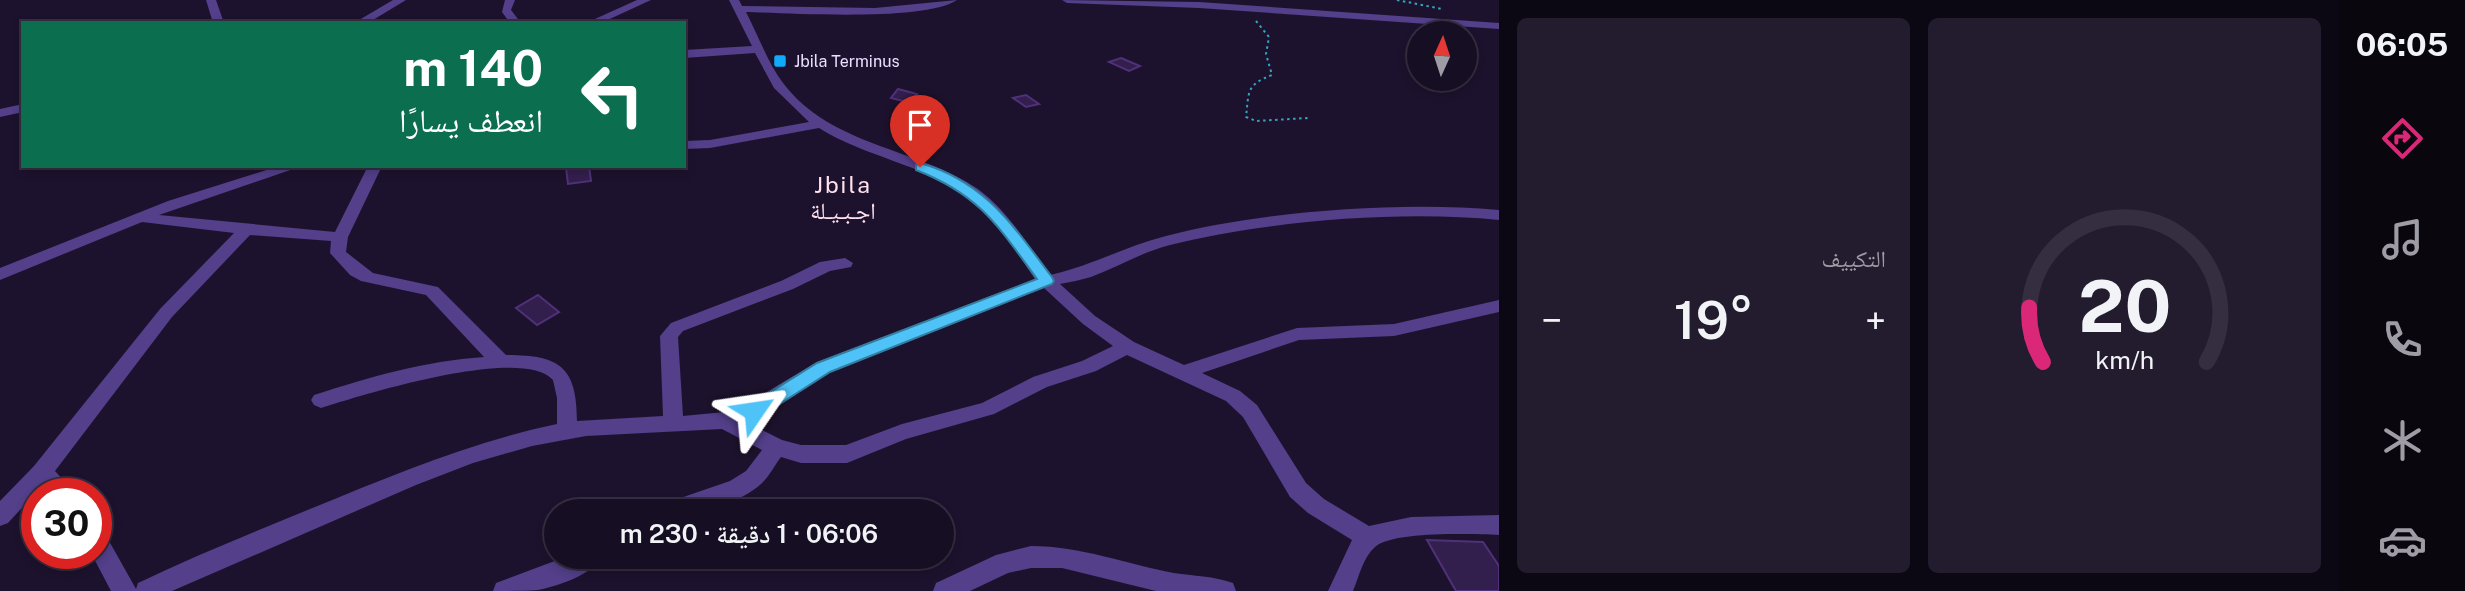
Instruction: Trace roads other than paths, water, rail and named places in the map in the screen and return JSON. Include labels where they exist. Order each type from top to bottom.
[{"type":"street","points":[[211,0],[218,21]]},
{"type":"street","points":[[363,21],[401,0]]},
{"type":"street","points":[[510,0],[506,10],[514,21]]},
{"type":"street","points":[[596,21],[646,0]]},
{"type":"street","points":[[952,0],[916,8],[874,11],[737,4],[778,85],[820,124],[845,138],[946,177],[974,193],[995,212],[1046,281],[1088,320],[1127,347],[1233,396],[1250,411],[1298,490],[1316,506],[1368,538]]},
{"type":"street","points":[[1067,0],[1499,26]]},
{"type":"street","points":[[686,54],[760,49]]},
{"type":"street","points":[[0,113],[21,108]]},
{"type":"street","points":[[686,145],[710,144],[820,124]]},
{"type":"street","points":[[0,274],[139,217],[218,188],[288,168]]},
{"type":"street","points":[[374,168],[340,237],[338,253],[359,273],[379,281],[417,286],[432,291],[501,362]]},
{"type":"street","points":[[147,591],[176,576],[445,463],[514,441],[567,430],[724,421],[754,411],[824,368],[853,355],[1046,281],[1086,273],[1135,250],[1169,240],[1258,224],[1394,213],[1457,212],[1499,215]]},
{"type":"street","points":[[139,217],[246,230],[340,237]]},
{"type":"street","points":[[0,516],[42,472],[166,313],[246,230]]},
{"type":"street","points":[[673,422],[669,336],[677,327],[787,285],[826,266],[845,263]]},
{"type":"street","points":[[1182,373],[1297,334],[1315,331],[1371,332],[1412,327],[1499,306]]},
{"type":"street","points":[[724,421],[776,446],[801,454],[847,454],[902,432],[987,409],[1040,382],[1089,366],[1127,347]]},
{"type":"street","points":[[321,400],[413,374],[501,362],[536,362],[553,368],[565,380],[567,430]]},
{"type":"street","points":[[706,499],[738,488],[754,477],[776,446]]},
{"type":"street","points":[[42,472],[48,478]]},
{"type":"street","points":[[1340,591],[1349,577],[1357,554],[1368,538],[1386,531],[1464,524],[1499,525]]},
{"type":"street","points":[[944,591],[1004,564],[1031,558],[1062,557],[1173,584],[1214,590]]},
{"type":"street","points":[[112,569],[124,591]]},
{"type":"street","points":[[505,591],[566,569]]},
{"type":"place","name":"Jbila Terminus","points":[[780,61]]},
{"type":"district","name":"Jbila اجـبـيـلة","points":[[843,197]]}]
